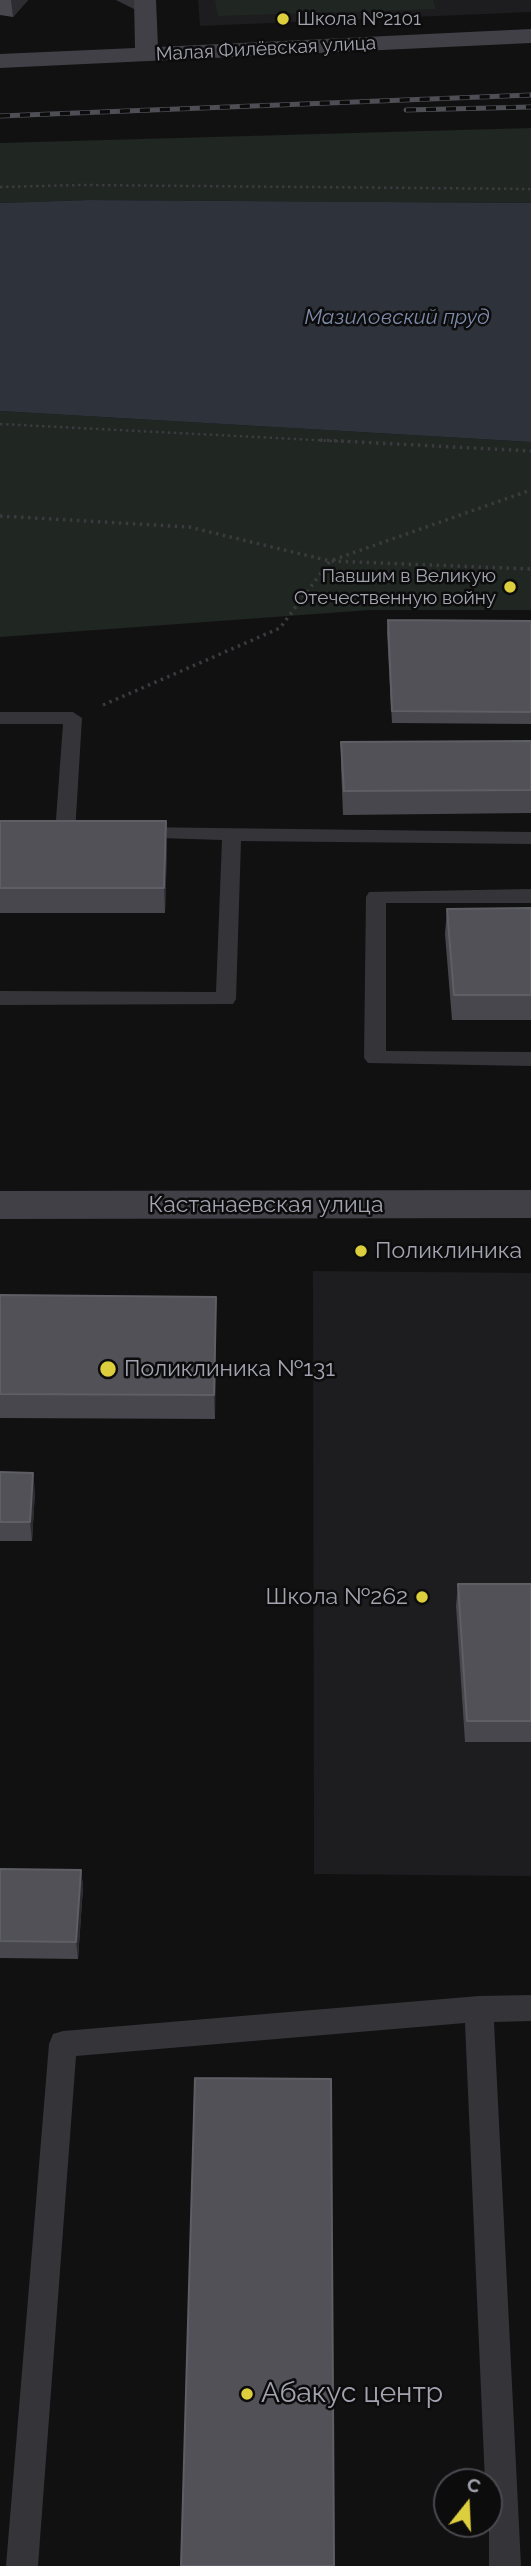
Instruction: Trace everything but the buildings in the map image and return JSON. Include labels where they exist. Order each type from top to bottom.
[{"type":"street","points":[[145,4],[147,55]]},
{"type":"street","name":"Малая Филёвская улица","points":[[0,61],[531,36]]},
{"type":"street","name":"Кастанаевская улица","points":[[0,1205],[531,1204]]},
{"type":"lane","points":[[123,0],[145,4]]},
{"type":"lane","points":[[0,718],[73,718],[65,833]]},
{"type":"lane","points":[[121,833],[531,838]]},
{"type":"lane","points":[[0,998],[226,999],[232,835]]},
{"type":"lane","points":[[531,896],[376,897],[375,1058],[531,1059]]},
{"type":"lane","points":[[22,2566],[63,2044],[479,2009],[531,2008]]},
{"type":"lane","points":[[479,2009],[506,2566]]},
{"type":"path","points":[[0,187],[82,185],[531,189]]},
{"type":"path","points":[[0,424],[531,451]]},
{"type":"path","points":[[73,718],[280,628],[330,561],[531,490]]},
{"type":"path","points":[[0,516],[189,527],[330,561],[531,569]]},
{"type":"shaded area","name":"Школа №2101","points":[[198,0],[531,0],[531,12],[200,26]]},
{"type":"shaded area","points":[[215,0],[433,0],[436,9],[218,16]]},
{"type":"shaded area","points":[[531,128],[531,203],[89,200],[0,203],[0,143]]},
{"type":"shaded area","points":[[0,411],[531,442],[531,610],[370,610],[0,637]]},
{"type":"shaded area","name":"Школа №262","points":[[313,1271],[531,1273],[531,1876],[314,1874]]},
{"type":"water","name":"Мазиловский пруд","points":[[89,200],[531,203],[531,442],[0,411],[0,203]]},
{"type":"railway","points":[[0,116],[531,95]]},
{"type":"railway","points":[[406,110],[531,107]]},
{"type":"place","name":"Школа №2101","points":[[283,19]]},
{"type":"place","name":"Павшим в Великую Отечественную войну","points":[[510,587]]},
{"type":"place","name":"Поликлиника","points":[[361,1251]]},
{"type":"place","name":"Поликлиника №131","points":[[108,1369]]},
{"type":"place","name":"Школа №262","points":[[422,1597]]},
{"type":"place","name":"Абакус центр","points":[[247,2394]]}]
